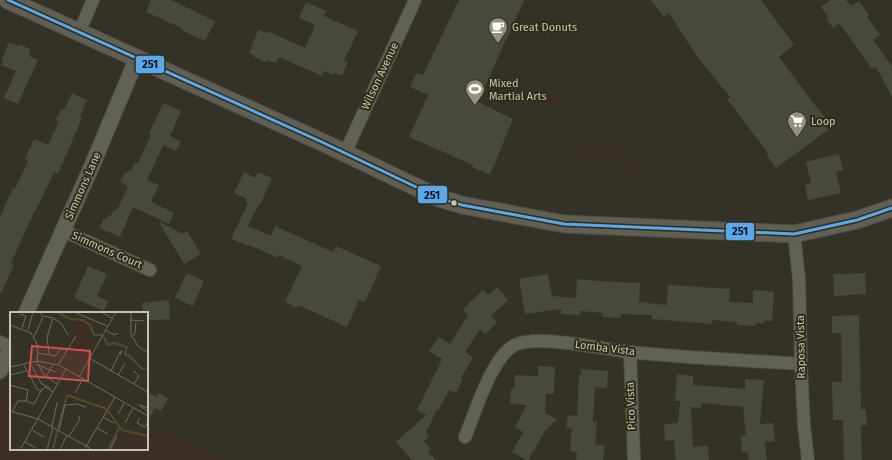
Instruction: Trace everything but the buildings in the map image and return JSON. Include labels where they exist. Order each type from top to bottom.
[{"type":"main road","points":[[8,0],[345,153],[439,198],[462,206],[564,224],[794,234],[857,220],[892,208]]},
{"type":"street","points":[[79,32],[93,0]]},
{"type":"street","name":"Wilson Avenue","points":[[345,153],[415,0]]},
{"type":"street","name":"Simmons Lane","points":[[26,312],[92,168],[137,58]]},
{"type":"street","name":"Simmons Court","points":[[64,231],[150,270]]},
{"type":"street","name":"Raposa Vista","points":[[794,234],[799,279],[804,426],[808,460]]},
{"type":"street","name":"Lomba Vista","points":[[465,437],[490,375],[501,358],[514,346],[532,341],[562,343],[630,352],[801,364]]},
{"type":"street","points":[[0,342],[10,347]]},
{"type":"street","points":[[0,371],[10,349]]},
{"type":"street","name":"Pico Vista","points":[[630,352],[634,460]]},
{"type":"shaded area","points":[[513,84],[525,97],[523,100],[512,98],[506,92],[505,89],[507,85]]},
{"type":"shaded area","points":[[561,90],[563,91],[555,105],[550,105],[539,99],[539,98]]},
{"type":"shaded area","points":[[590,144],[616,152],[639,165],[639,169],[618,169],[618,156],[580,154],[577,164],[574,165],[579,152],[583,147]]},
{"type":"shaded area","points":[[10,378],[10,450],[148,450],[148,426],[223,460],[0,460],[0,399]]},
{"type":"transit line","name":"251","points":[[8,0],[324,143],[439,198],[462,205],[564,224],[794,234],[857,220],[892,208]]},
{"type":"place","name":"Great Donuts","points":[[498,44]]},
{"type":"place","name":"Mixed Martial Arts","points":[[475,106]]},
{"type":"place","name":"Loop","points":[[797,138]]}]
